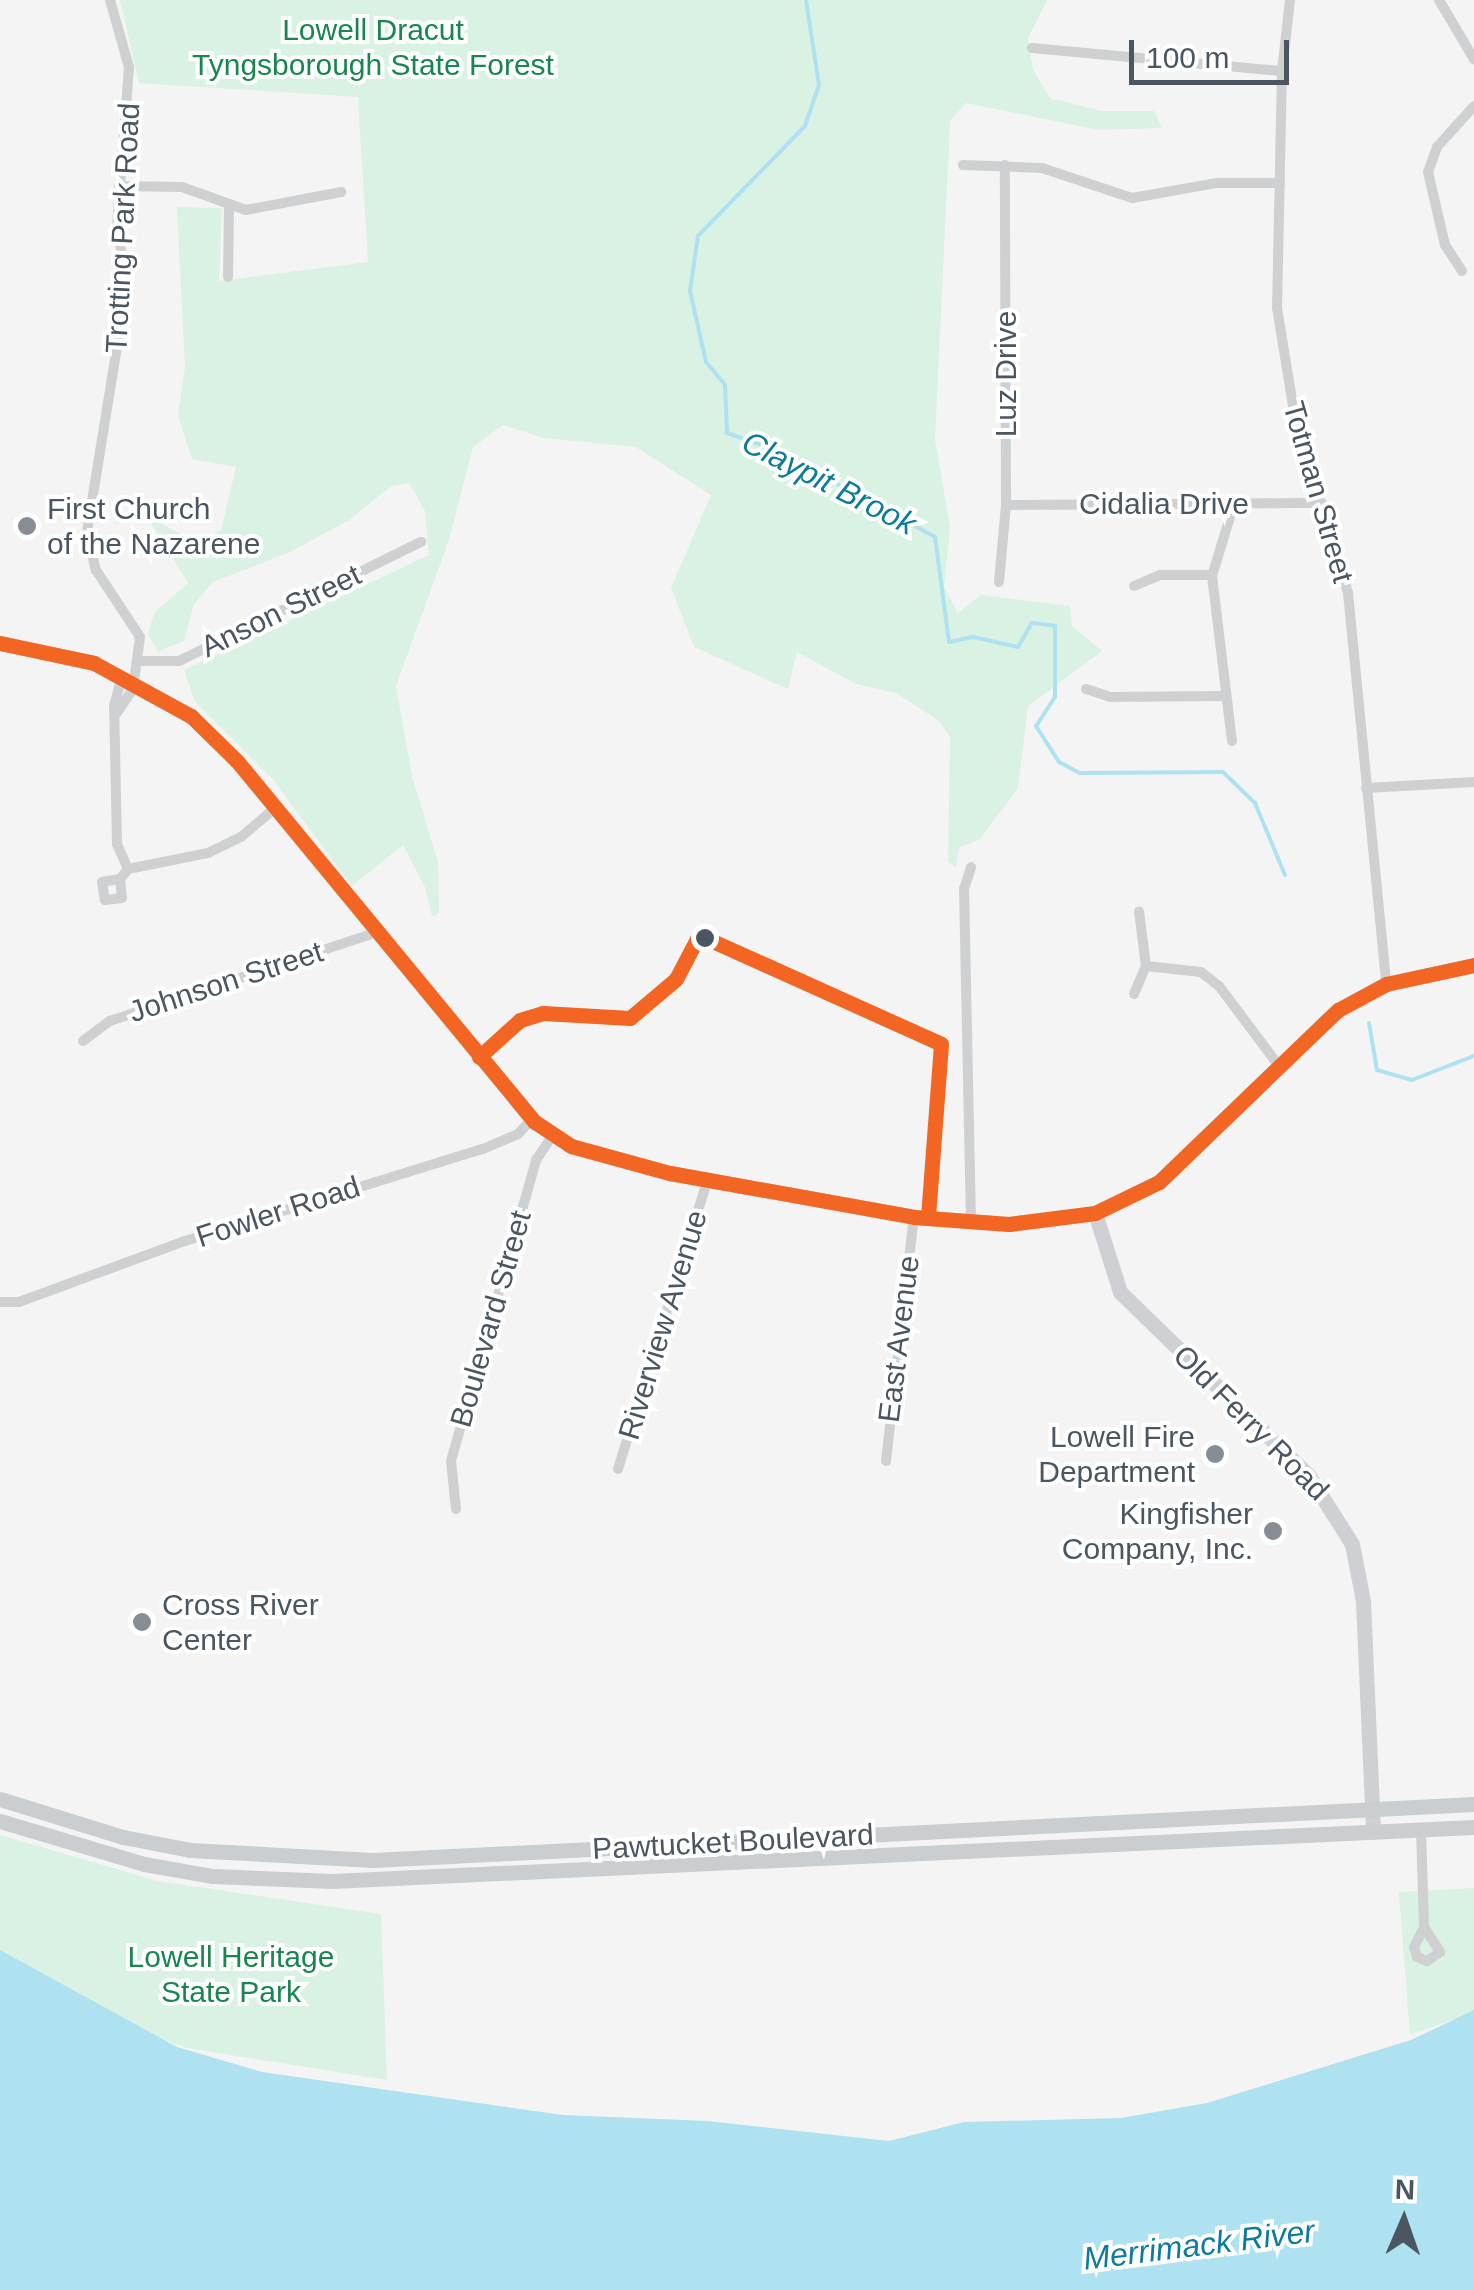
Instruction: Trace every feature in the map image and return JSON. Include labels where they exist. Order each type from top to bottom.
[{"type":"main road","points":[[0,643],[67,654],[130,679],[204,726],[374,933],[532,1119],[552,1136],[590,1152],[707,1181],[914,1217],[971,1222],[1031,1222],[1095,1212],[1159,1182],[1338,1010],[1386,984],[1474,965]]},
{"type":"main road","name":"Old Ferry Road","points":[[1095,1212],[1120,1292],[1309,1476],[1352,1544],[1363,1602],[1373,1832]]},
{"type":"main road","name":"Pawtucket Boulevard","points":[[0,1799],[124,1838],[190,1850],[340,1860],[1474,1804]]},
{"type":"main road","name":"Pawtucket Boulevard","points":[[0,1821],[144,1864],[212,1876],[332,1881],[1474,1828]]},
{"type":"street","name":"Trotting Park Road","points":[[110,0],[129,67],[119,186],[126,312],[88,532],[96,570],[136,625],[137,661]]},
{"type":"street","name":"Totman Street","points":[[1290,0],[1282,71],[1282,344],[1298,436],[1348,593],[1386,984]]},
{"type":"street","points":[[1438,0],[1474,59]]},
{"type":"street","points":[[1032,48],[1282,71]]},
{"type":"street","points":[[1462,271],[1445,245],[1428,172],[1437,146],[1474,106]]},
{"type":"street","points":[[963,164],[1042,168],[1132,198],[1216,183],[1280,184]]},
{"type":"street","name":"Luz Drive","points":[[1000,582],[1006,505],[1006,166]]},
{"type":"street","points":[[119,186],[182,187],[229,204],[273,210],[341,192]]},
{"type":"street","points":[[228,276],[229,204]]},
{"type":"street","name":"Cidalia Drive","points":[[1006,505],[1322,503]]},
{"type":"street","points":[[1232,742],[1212,576],[1234,504]]},
{"type":"street","name":"Anson Street","points":[[137,661],[179,661],[421,542]]},
{"type":"street","points":[[1134,586],[1160,575],[1212,576]]},
{"type":"street","points":[[128,869],[117,844],[117,713],[133,689],[130,679],[137,661]]},
{"type":"street","points":[[1086,690],[1110,697],[1226,696]]},
{"type":"street","points":[[1366,788],[1474,782]]},
{"type":"street","points":[[120,879],[128,869],[220,848],[274,809]]},
{"type":"street","points":[[971,867],[964,889],[971,1222]]},
{"type":"street","points":[[1134,994],[1146,966],[1138,912]]},
{"type":"street","name":"Johnson Street","points":[[83,1041],[110,1021],[374,933]]},
{"type":"street","points":[[1146,966],[1176,966],[1210,979],[1279,1066]]},
{"type":"street","name":"Fowler Road","points":[[0,1302],[19,1302],[185,1241],[496,1144],[532,1119]]},
{"type":"street","name":"Boulevard Street","points":[[456,1509],[451,1460],[536,1160],[552,1136]]},
{"type":"street","name":"Riverview Avenue","points":[[618,1469],[707,1181]]},
{"type":"street","name":"East Avenue","points":[[886,1461],[914,1217]]},
{"type":"street","points":[[1422,1830],[1424,1926]]},
{"type":"green space","name":"Lowell Dracut Tyngsborough State Forest","points":[[120,0],[1047,0],[1028,38],[1033,70],[1050,98],[1101,111],[1154,111],[1162,128],[1099,130],[966,103],[950,121],[935,439],[950,527],[944,587],[958,613],[981,595],[1070,606],[1072,626],[1102,651],[1028,706],[1018,788],[980,839],[959,848],[956,867],[948,862],[950,737],[938,720],[896,693],[856,684],[797,652],[788,689],[694,647],[671,588],[711,495],[636,447],[544,438],[503,425],[473,447],[449,540],[396,686],[412,776],[438,862],[439,914],[432,916],[425,887],[403,845],[352,886],[271,777],[195,702],[184,670],[429,555],[425,511],[409,483],[391,486],[349,520],[290,552],[213,582],[194,604],[184,641],[158,652],[148,634],[154,613],[188,583],[147,517],[200,543],[221,530],[236,467],[192,459],[178,416],[185,366],[177,207],[222,208],[219,281],[368,262],[358,97],[139,83]]},
{"type":"green space","name":"Lowell Heritage State Park","points":[[0,1835],[158,1881],[381,1914],[387,2080],[187,2048],[126,2026],[0,1954]]},
{"type":"green space","points":[[1474,1888],[1474,2012],[1410,2035],[1399,1892]]},
{"type":"water","name":"Merrimack River","points":[[0,1950],[177,2047],[262,2072],[563,2115],[707,2121],[889,2141],[964,2122],[1121,2118],[1207,2103],[1411,2040],[1474,2010],[1474,2290],[0,2290]]},
{"type":"waterway","name":"Claypit Brook","points":[[806,0],[819,85],[805,126],[698,236],[690,291],[706,362],[725,385],[727,433],[768,447],[935,537],[949,642],[973,637],[1018,647],[1032,623],[1055,626],[1055,697],[1036,726],[1059,762],[1080,773],[1223,772],[1255,803],[1285,875]]},
{"type":"waterway","name":"Claypit Brook","points":[[1369,1023],[1377,1070],[1412,1080],[1474,1056]]},
{"type":"transit line","points":[[0,643],[94,663],[191,716],[237,761],[535,1122],[571,1146],[670,1173],[914,1217],[1009,1224],[1095,1213],[1159,1182],[1338,1010],[1386,984],[1474,965]]},
{"type":"transit line","points":[[479,1057],[520,1020],[543,1013],[630,1018],[676,979],[699,935],[941,1044],[928,1218]]},
{"type":"place","name":"First Church of the Nazarene","points":[[27,526]]},
{"type":"place","name":"Lowell Fire Department","points":[[1215,1454]]},
{"type":"place","name":"Kingfisher Company, Inc.","points":[[1273,1531]]},
{"type":"place","name":"Cross River Center","points":[[142,1622]]}]
